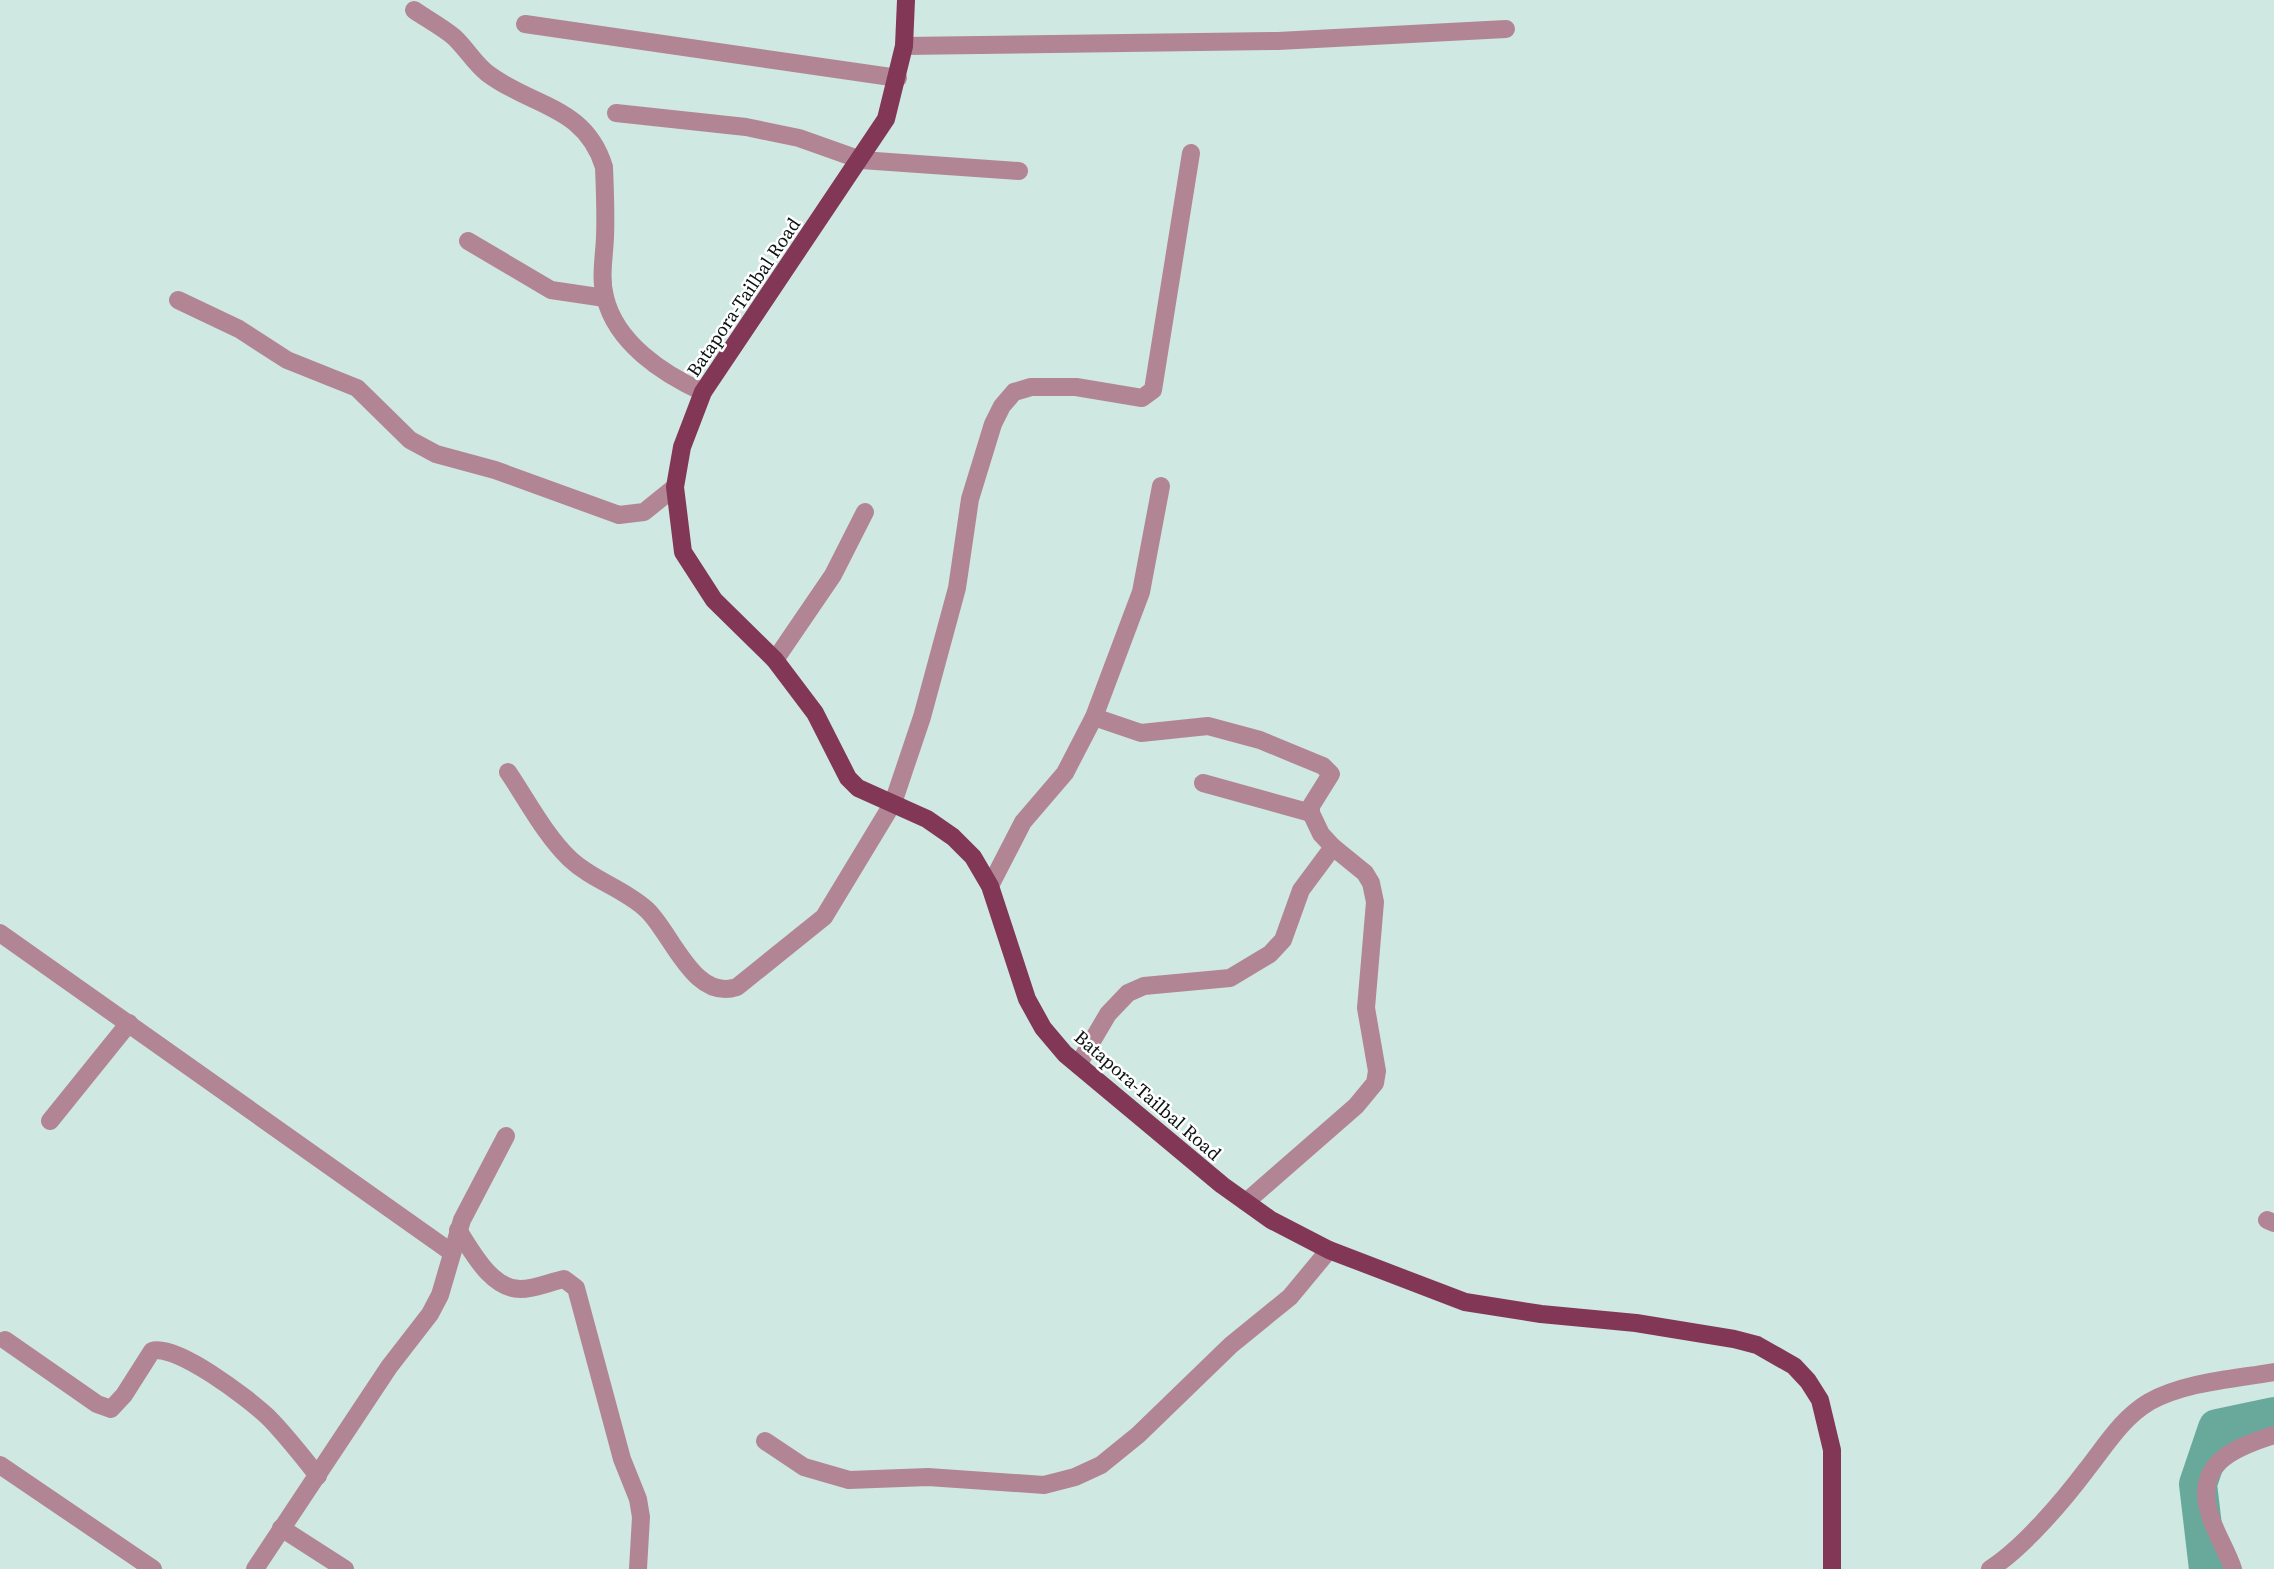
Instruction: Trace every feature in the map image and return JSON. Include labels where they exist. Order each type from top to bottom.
[{"type":"main road","name":"Batapora-Tailbal Road","points":[[905,0],[904,46],[886,119],[703,392],[682,447],[675,487],[676,517],[683,552],[714,600],[775,660],[815,713],[848,778],[871,796],[927,819],[953,837],[973,857],[990,886],[1027,999],[1043,1028],[1078,1065],[1189,1159],[1246,1202],[1271,1220],[1329,1250],[1465,1302],[1541,1314],[1636,1323],[1734,1339],[1757,1345],[1779,1357],[1808,1381],[1820,1400],[1832,1450],[1832,1569]]},
{"type":"street","points":[[414,10],[453,37],[488,74],[559,110],[587,132],[599,151],[604,167],[602,275],[605,299],[617,325],[634,346],[680,381],[703,392]]},
{"type":"street","points":[[525,24],[898,78]]},
{"type":"street","points":[[904,46],[1278,41],[1506,29]]},
{"type":"street","points":[[616,113],[746,127],[799,138],[861,160],[1019,172]]},
{"type":"street","points":[[508,772],[569,858],[639,903],[655,919],[689,969],[709,984],[728,990],[737,987],[824,917],[893,803],[922,717],[957,587],[970,499],[993,424],[1014,392],[1031,387],[1076,387],[1142,398],[1153,390],[1191,153]]},
{"type":"street","points":[[468,242],[551,290],[605,299]]},
{"type":"street","points":[[178,300],[239,329],[287,360],[357,388],[410,440],[436,454],[495,470],[619,514],[644,512],[675,487]]},
{"type":"street","points":[[990,886],[1023,822],[1065,773],[1094,718],[1141,592],[1161,486]]},
{"type":"street","points":[[775,660],[833,575],[866,512]]},
{"type":"street","points":[[1094,718],[1141,733],[1208,726],[1260,740],[1323,766],[1331,774],[1311,806],[1311,813],[1321,834],[1365,873],[1373,892],[1375,932],[1366,1008],[1377,1071],[1375,1083],[1347,1115],[1246,1202]]},
{"type":"street","points":[[1203,783],[1311,813]]},
{"type":"street","points":[[1078,1065],[1108,1014],[1128,993],[1144,986],[1230,978],[1270,954],[1283,940],[1301,890],[1333,847]]},
{"type":"street","points":[[0,933],[451,1252]]},
{"type":"street","points":[[50,1121],[129,1023]]},
{"type":"street","points":[[255,1569],[389,1367],[430,1314],[440,1294],[458,1230],[506,1136]]},
{"type":"street","points":[[458,1230],[481,1264],[508,1286],[523,1289],[564,1279],[576,1288],[622,1459],[638,1499],[638,1569]]},
{"type":"street","points":[[765,1441],[804,1467],[849,1480],[928,1477],[1044,1485],[1075,1477],[1101,1465],[1138,1435],[1231,1345],[1290,1297],[1329,1250]]},
{"type":"street","points":[[5,1340],[97,1404],[111,1409],[124,1395],[152,1351],[159,1349],[173,1352],[243,1396],[267,1416],[317,1476]]},
{"type":"street","points":[[1990,1569],[2027,1536],[2084,1473],[2124,1421],[2149,1402],[2177,1391],[2274,1372]]},
{"type":"street","points":[[2232,1569],[2208,1510],[2209,1476],[2220,1458],[2242,1445],[2274,1435]]},
{"type":"street","points":[[0,1465],[153,1569]]},
{"type":"street","points":[[281,1528],[345,1569]]},
{"type":"waterway","points":[[2208,1569],[2198,1484],[2217,1428],[2274,1416]]}]
